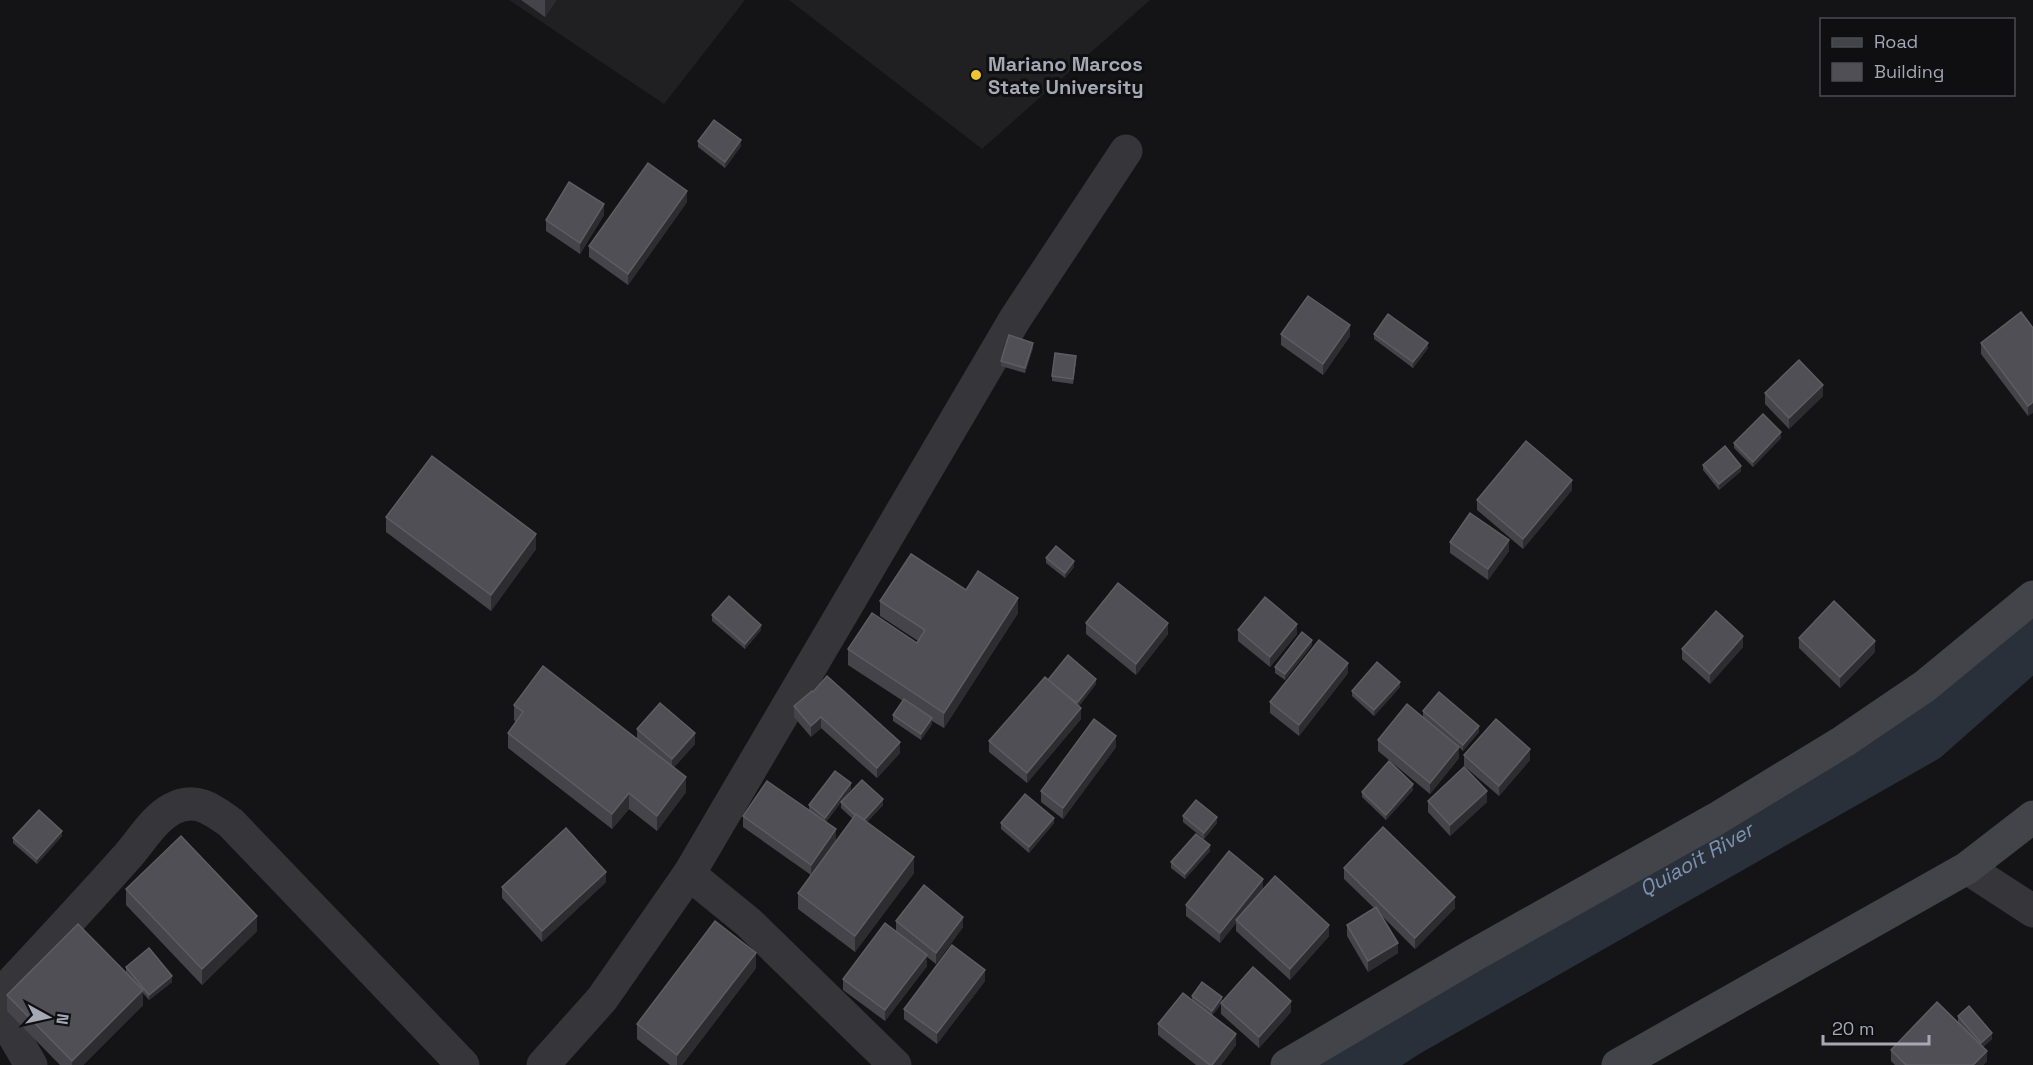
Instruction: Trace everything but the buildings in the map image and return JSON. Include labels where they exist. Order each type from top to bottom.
[{"type":"street","points":[[543,1065],[602,999],[689,874],[1015,319],[1126,151]]},
{"type":"street","points":[[1287,1065],[1474,955],[1716,819],[1844,741],[1925,686],[2033,597]]},
{"type":"street","points":[[0,995],[127,857],[152,825],[173,808],[189,804],[206,806],[231,823],[463,1065]]},
{"type":"street","points":[[1618,1065],[1967,868],[2033,817]]},
{"type":"street","points":[[1967,868],[2033,911]]},
{"type":"street","points":[[689,874],[748,922],[895,1065]]},
{"type":"street","points":[[0,1012],[31,1065]]},
{"type":"shaded area","points":[[509,0],[745,0],[664,104]]},
{"type":"shaded area","name":"Mariano Marcos State University","points":[[789,0],[1150,0],[982,149]]},
{"type":"waterway","name":"Quiaoit River","points":[[1344,1065],[1402,1027],[1921,732],[2033,633]]},
{"type":"place","name":"Mariano Marcos State University","points":[[976,75]]}]
